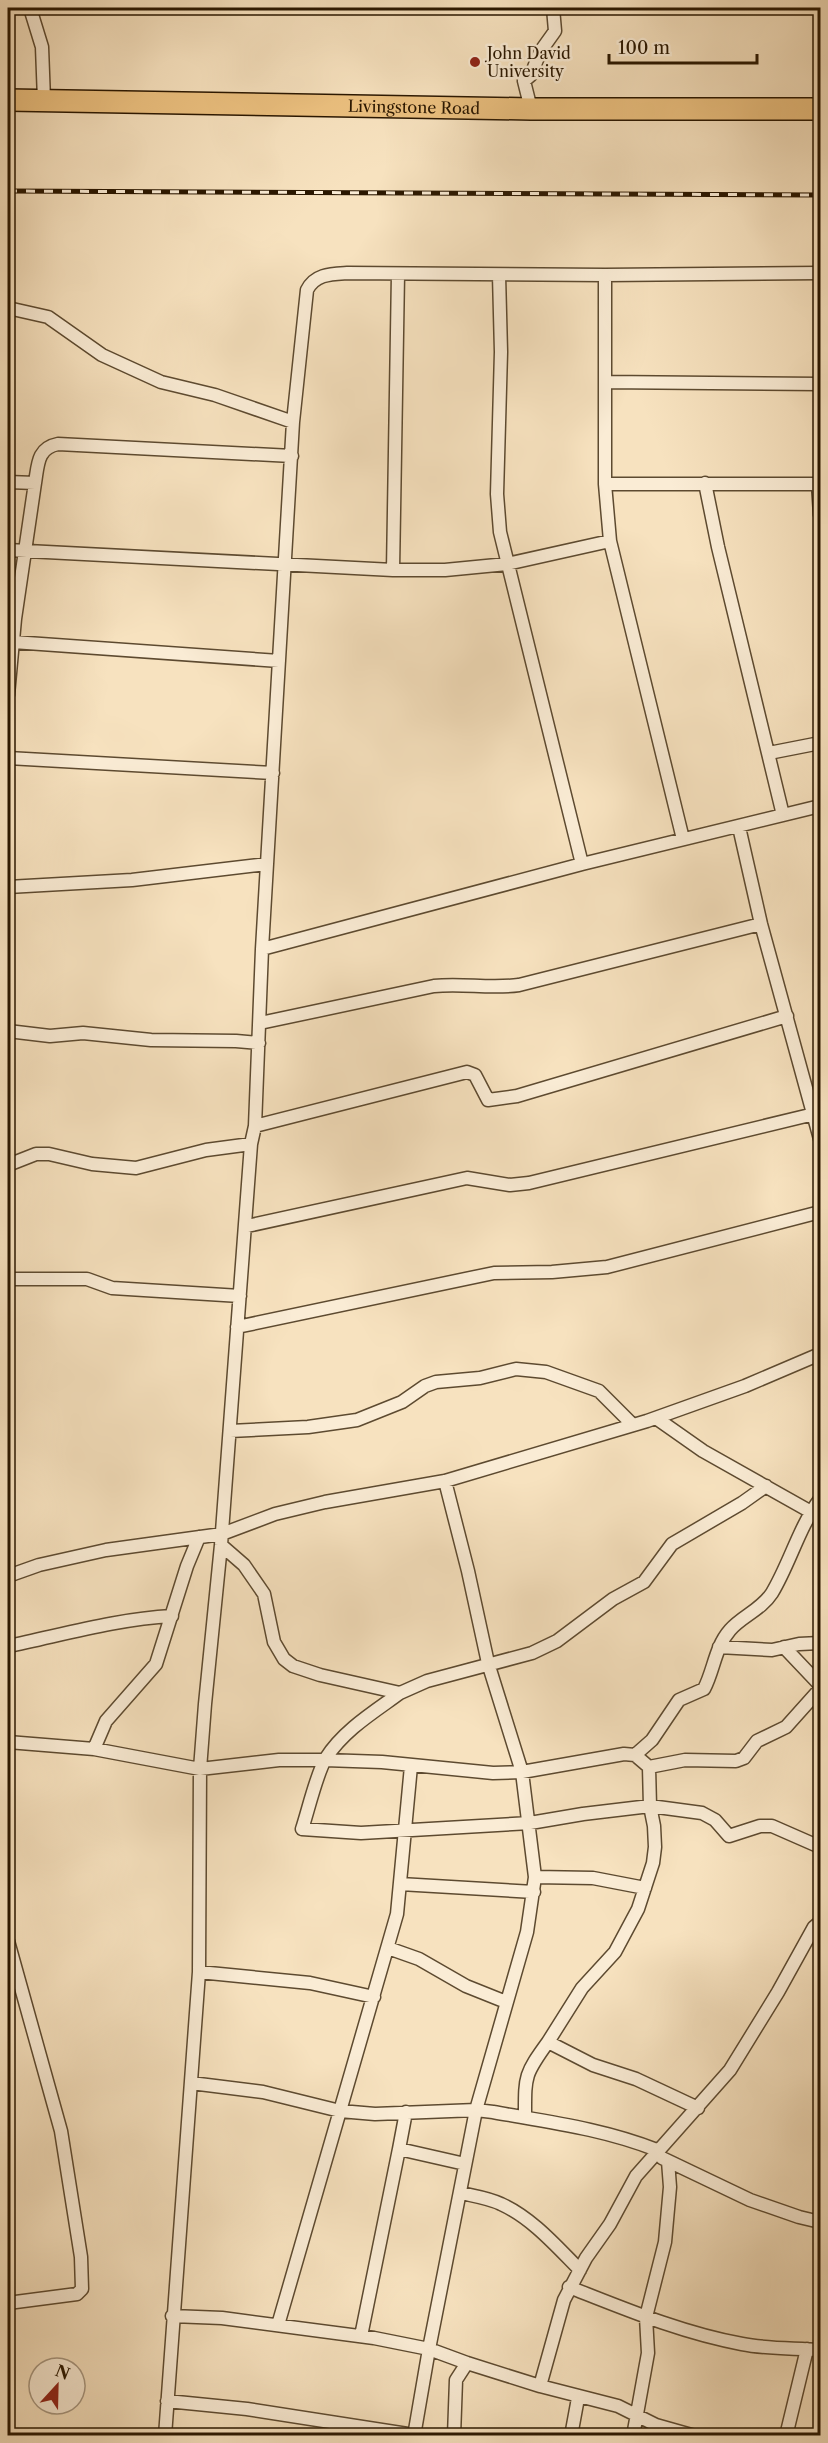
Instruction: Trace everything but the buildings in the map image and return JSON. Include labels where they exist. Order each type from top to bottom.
[{"type":"highway","name":"Livingstone Road","points":[[8,100],[531,109],[820,109]]},
{"type":"street","points":[[30,8],[42,47],[44,100]]},
{"type":"street","points":[[531,109],[524,81],[531,75],[540,52],[555,31],[553,8]]},
{"type":"street","points":[[165,2436],[198,1972],[200,1769],[222,1539],[237,1327],[247,1226],[251,1144],[255,1126],[262,950],[293,422],[305,297],[310,284],[322,276],[332,274],[820,273]]},
{"type":"street","points":[[393,570],[398,274]]},
{"type":"street","points":[[499,274],[501,352],[497,510],[507,564],[582,864]]},
{"type":"street","points":[[605,275],[604,484],[610,541],[683,839]]},
{"type":"street","points":[[8,308],[48,317],[102,355],[161,382],[215,394],[293,422]]},
{"type":"street","points":[[605,382],[820,384]]},
{"type":"street","points":[[8,695],[13,642],[11,619],[27,552],[40,454],[46,447],[58,444],[292,456]]},
{"type":"street","points":[[8,482],[35,483]]},
{"type":"street","points":[[705,483],[783,815]]},
{"type":"street","points":[[604,484],[819,484],[820,515]]},
{"type":"street","points":[[8,550],[393,570],[445,570],[507,564],[610,541]]},
{"type":"street","points":[[13,642],[279,661]]},
{"type":"street","points":[[769,753],[820,743]]},
{"type":"street","points":[[8,758],[273,773]]},
{"type":"street","points":[[262,950],[582,864],[820,806]]},
{"type":"street","points":[[738,827],[761,924],[787,1017],[815,1098],[814,1114],[820,1139]]},
{"type":"street","points":[[8,886],[132,880],[267,864]]},
{"type":"street","points":[[260,1023],[434,986],[519,985],[761,924]]},
{"type":"street","points":[[255,1126],[467,1072],[475,1075],[488,1100],[517,1096],[787,1017]]},
{"type":"street","points":[[8,1031],[50,1036],[83,1033],[151,1040],[259,1043]]},
{"type":"street","points":[[247,1226],[467,1178],[510,1185],[529,1183],[814,1114]]},
{"type":"street","points":[[8,1165],[36,1154],[50,1154],[92,1164],[136,1168],[206,1150],[251,1144]]},
{"type":"street","points":[[237,1327],[494,1273],[552,1272],[607,1267],[820,1212]]},
{"type":"street","points":[[8,1280],[87,1279],[112,1288],[240,1296]]},
{"type":"street","points":[[8,1576],[39,1565],[106,1550],[199,1537],[222,1539],[275,1514],[325,1502],[445,1481],[656,1418],[745,1386],[820,1354]]},
{"type":"street","points":[[230,1431],[308,1427],[357,1420],[402,1402],[425,1386],[436,1382],[480,1378],[516,1369],[546,1372],[599,1391],[633,1425]]},
{"type":"street","points":[[656,1418],[703,1451],[816,1514]]},
{"type":"street","points":[[167,2401],[247,2409],[414,2435],[465,2164],[477,2110],[527,1932],[535,1876],[522,1772],[488,1664],[468,1571],[445,1481]]},
{"type":"street","points":[[766,1486],[742,1503],[672,1544],[644,1582],[613,1599],[557,1641],[532,1653],[427,1681],[400,1693],[362,1720],[324,1760],[302,1829],[361,1833],[403,1832],[530,1823],[650,1806],[702,1813],[715,1820],[729,1836],[760,1826],[772,1826],[820,1847]]},
{"type":"street","points":[[8,1742],[94,1749],[200,1769],[279,1760],[324,1760],[382,1762],[494,1773],[522,1772],[613,1756],[635,1755],[652,1740],[679,1700],[704,1689],[719,1647],[730,1629],[761,1606],[770,1596],[798,1542],[816,1514],[820,1499]]},
{"type":"street","points":[[94,1749],[106,1721],[156,1664],[187,1566],[199,1537]]},
{"type":"street","points":[[222,1539],[264,1594],[274,1642],[284,1659],[293,1666],[320,1675],[400,1693]]},
{"type":"street","points":[[8,1646],[109,1624],[172,1616]]},
{"type":"street","points":[[719,1647],[772,1650],[799,1644],[820,1643]]},
{"type":"street","points":[[649,1767],[685,1760],[736,1761],[744,1758],[757,1742],[786,1727],[820,1687],[784,1647]]},
{"type":"street","points":[[525,2117],[525,2080],[528,2071],[582,1988],[615,1952],[638,1909],[653,1863],[655,1847],[650,1806],[649,1767],[635,1755]]},
{"type":"street","points":[[278,2325],[397,1914],[411,1766]]},
{"type":"street","points":[[535,1876],[593,1878],[645,1888]]},
{"type":"street","points":[[400,1884],[534,1892]]},
{"type":"street","points":[[540,2386],[558,2318],[579,2270],[610,2224],[636,2176],[730,2070],[778,1992],[814,1927],[820,1922]]},
{"type":"street","points":[[8,1941],[61,2131],[81,2257],[82,2289],[76,2294],[8,2303]]},
{"type":"street","points":[[388,1948],[419,1959],[466,1986],[506,2002]]},
{"type":"street","points":[[198,1972],[310,1983],[374,1997]]},
{"type":"street","points":[[548,2042],[593,2065],[636,2079],[698,2108]]},
{"type":"street","points":[[191,2083],[263,2092],[340,2111],[375,2114],[477,2110],[596,2130],[628,2139],[750,2200],[820,2222]]},
{"type":"street","points":[[361,2336],[406,2112]]},
{"type":"street","points":[[399,2149],[465,2164]]},
{"type":"street","points":[[633,2436],[648,2353],[646,2317],[665,2242],[670,2187],[668,2161]]},
{"type":"street","points":[[461,2193],[500,2203],[514,2211],[552,2242],[579,2270]]},
{"type":"street","points":[[570,2287],[646,2317],[744,2345],[820,2350]]},
{"type":"street","points":[[172,2316],[222,2318],[278,2325],[361,2336],[429,2349],[578,2398],[618,2406],[656,2425],[695,2436]]},
{"type":"street","points":[[786,2436],[807,2349]]},
{"type":"street","points":[[454,2436],[456,2380],[467,2363]]},
{"type":"street","points":[[571,2436],[578,2398]]},
{"type":"railway","points":[[8,191],[820,195]]},
{"type":"place","name":"John David University","points":[[475,62]]}]
